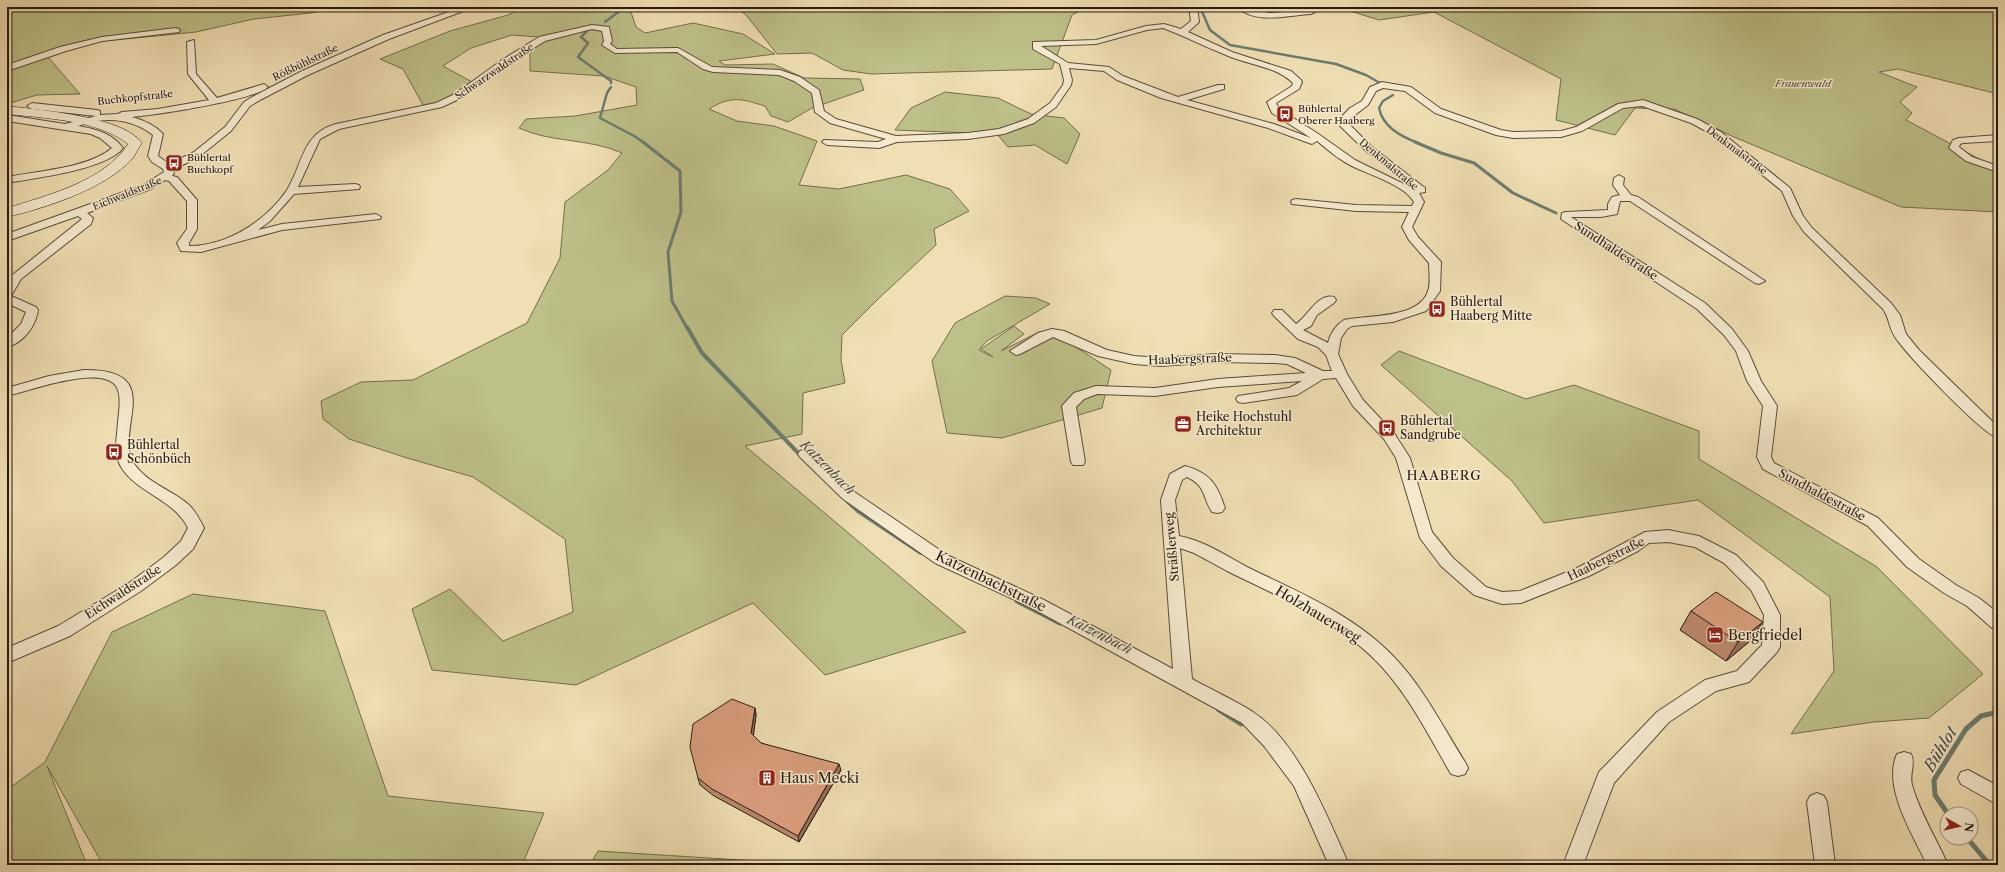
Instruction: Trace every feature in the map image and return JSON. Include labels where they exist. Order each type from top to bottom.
[{"type":"main road","name":"Eichwaldstraße","points":[[7,110],[76,124],[108,127],[131,138],[135,143],[128,157],[97,179],[69,192],[7,213]]},
{"type":"street","name":"Rößbühlstraße","points":[[167,173],[197,154],[228,128],[247,104],[305,73],[386,37],[470,7]]},
{"type":"street","points":[[1182,32],[1195,22],[1193,7]]},
{"type":"street","points":[[1241,7],[1263,16],[1281,16],[1289,10],[1311,12]]},
{"type":"street","points":[[1330,146],[1318,144],[1246,119],[1177,100],[1134,84],[1106,69],[1065,65],[1035,46],[1045,43],[1096,42],[1118,37],[1152,26],[1173,28],[1228,54],[1288,73],[1298,82],[1296,87],[1271,102],[1275,111],[1330,146],[1352,162],[1403,186],[1415,194],[1418,206],[1408,227],[1413,238],[1436,262],[1434,291],[1422,308],[1393,318],[1348,323],[1342,328],[1335,338],[1332,354]]},
{"type":"street","name":"Schwarzwaldstraße","points":[[242,237],[266,219],[291,191],[316,138],[324,132],[336,127],[439,105],[458,96],[505,62],[542,38],[592,27],[606,29],[608,41],[606,46],[615,51],[678,50],[687,53],[709,68],[722,71],[773,72],[797,77],[816,92],[820,112],[834,121],[896,138],[974,136],[1001,132],[1020,126],[1044,112],[1061,96],[1068,80],[1065,65]]},
{"type":"street","points":[[7,68],[63,49],[102,39],[176,30]]},
{"type":"street","points":[[191,42],[192,74],[214,100]]},
{"type":"street","name":"Buchkopfstraße","points":[[102,116],[137,114],[192,105],[250,91],[305,73]]},
{"type":"street","name":"Denkmalstraße","points":[[1418,206],[1421,196],[1420,188],[1369,149],[1345,126],[1346,117],[1353,110],[1365,103],[1370,97],[1373,89],[1382,85],[1408,89],[1438,110],[1499,133],[1513,135],[1561,134],[1579,129],[1621,106],[1643,103],[1694,121],[1718,134],[1786,190],[1798,216],[1808,230],[1894,316],[1900,335],[1914,353],[1983,422],[1998,434]]},
{"type":"street","points":[[1177,100],[1222,87]]},
{"type":"street","name":"Buchkopfstraße","points":[[32,106],[90,113],[116,112],[190,102],[192,105]]},
{"type":"street","name":"Eichwaldstraße","points":[[7,238],[147,187],[167,173],[167,167],[155,160],[153,156],[158,134],[152,128],[132,120],[102,116],[76,124]]},
{"type":"street","points":[[7,118],[48,125],[76,124],[95,132],[114,143],[118,148],[114,154],[96,161],[7,180]]},
{"type":"street","points":[[827,142],[879,145],[896,138]]},
{"type":"street","points":[[1998,138],[1962,140],[1956,142],[1954,148],[1960,154],[1974,161],[1998,169]]},
{"type":"street","name":"Schwarzwaldstraße","points":[[167,173],[192,200],[192,229],[183,243],[185,249],[201,249],[282,227],[376,217]]},
{"type":"street","points":[[1619,178],[1618,185],[1627,197],[1640,202],[1759,281]]},
{"type":"street","points":[[291,191],[355,187]]},
{"type":"street","name":"Sundhaldestraße","points":[[1627,197],[1616,199],[1613,204],[1613,212],[1603,214],[1575,214],[1566,216],[1566,219],[1701,306],[1728,332],[1742,351],[1754,381],[1770,406],[1764,457],[1768,466],[1873,522],[1913,563],[1950,589],[1973,602],[1998,623]]},
{"type":"street","points":[[1296,202],[1356,208],[1418,206]]},
{"type":"street","points":[[7,294],[16,277],[87,222],[88,218],[79,212]]},
{"type":"street","points":[[7,299],[32,310],[32,315],[23,330],[7,342]]},
{"type":"street","points":[[1296,329],[1307,323],[1312,313],[1330,300]]},
{"type":"street","name":"Haabergstraße","points":[[1278,313],[1302,336],[1322,344],[1332,354],[1340,374],[1358,403],[1389,436],[1403,458],[1425,534],[1447,562],[1480,591],[1502,598],[1521,597],[1583,572],[1632,547],[1646,538],[1668,536],[1699,542],[1730,559],[1757,586],[1772,614],[1771,647],[1743,677],[1711,686],[1663,717],[1606,778],[1573,865]]},
{"type":"street","name":"Haabergstraße","points":[[1016,351],[1042,336],[1052,333],[1065,336],[1103,353],[1134,360],[1162,362],[1218,358],[1275,359],[1290,361],[1322,375]]},
{"type":"street","name":"Eichwaldstraße","points":[[7,392],[84,374],[100,373],[113,375],[121,383],[125,396],[125,424],[122,443],[128,466],[142,480],[160,491],[192,517],[196,528],[183,549],[170,561],[135,587],[64,631],[7,656]]},
{"type":"street","name":"Haabergstraße","points":[[1078,462],[1069,406],[1079,396],[1096,390],[1155,392],[1218,383],[1340,374]]},
{"type":"street","name":"Haabergstraße","points":[[1243,398],[1292,392],[1322,375]]},
{"type":"street","points":[[7,402],[36,391],[58,379]]},
{"type":"street","name":"Katzenbachstraße","points":[[805,454],[848,495],[941,558],[1038,604],[1183,681],[1248,718],[1271,740],[1302,781],[1339,865]]},
{"type":"street","name":"Sträßlerweg","points":[[1183,681],[1173,541],[1168,500],[1175,477],[1185,471],[1204,480],[1209,486],[1217,508]]},
{"type":"street","name":"Holzhauerweg","points":[[1173,541],[1192,545],[1240,571],[1282,590],[1355,634],[1387,662],[1408,688],[1458,768]]},
{"type":"street","points":[[1904,760],[1902,783],[1913,814],[1938,865]]},
{"type":"street","points":[[1968,778],[1998,796]]},
{"type":"street","points":[[1817,802],[1825,865]]},
{"type":"green space","points":[[7,7],[335,7],[311,13],[254,19],[196,32],[84,43],[48,57],[80,94],[37,95],[7,104]]},
{"type":"green space","points":[[524,7],[633,7],[630,9],[636,27],[645,33],[693,23],[743,34],[775,54],[719,61],[725,65],[773,64],[804,78],[860,79],[864,90],[812,108],[788,122],[771,116],[765,106],[743,100],[730,100],[709,109],[737,121],[774,126],[817,141],[799,185],[839,189],[906,175],[950,189],[969,211],[934,229],[936,245],[842,335],[841,360],[845,383],[803,393],[802,434],[745,446],[966,632],[825,675],[753,603],[576,685],[432,670],[412,609],[450,589],[503,641],[573,612],[565,539],[473,477],[349,439],[323,419],[321,401],[361,382],[413,380],[527,323],[560,258],[565,202],[608,170],[622,153],[596,145],[531,133],[519,128],[526,119],[575,116],[637,105],[636,87],[604,76],[530,71],[530,51],[538,37],[512,35],[471,48],[443,66],[476,84],[462,98],[423,105],[403,69],[380,59],[450,31],[508,15]]},
{"type":"green space","points":[[735,7],[1087,7],[1072,15],[1052,69],[871,74],[843,70],[812,53],[777,54],[746,15]]},
{"type":"green space","name":"Frauenwald","points":[[1357,7],[1998,7],[1998,94],[1898,69],[1879,72],[1917,87],[1900,102],[1912,113],[1906,120],[1998,169],[1998,212],[1901,207],[1734,137],[1674,109],[1635,108],[1615,135],[1556,120],[1561,79],[1434,12],[1379,20],[1347,10]]},
{"type":"green space","points":[[945,92],[998,98],[1031,114],[1064,118],[1080,134],[1067,164],[1035,145],[1008,147],[997,134],[895,130],[911,108]]},
{"type":"green space","points":[[1005,296],[1036,298],[1050,304],[987,341],[979,350],[993,357],[981,349],[1014,326],[1024,334],[1001,351],[1039,332],[1059,336],[1111,370],[1102,408],[1002,438],[947,433],[932,361],[955,323]]},
{"type":"green space","points":[[1399,351],[1526,399],[1574,385],[1699,431],[1699,459],[1877,567],[1983,674],[1929,718],[1874,722],[1791,734],[1834,671],[1830,597],[1698,500],[1544,523],[1512,481],[1381,365]]},
{"type":"green space","points":[[193,594],[325,611],[388,796],[544,813],[522,865],[103,865],[47,766],[87,865],[7,865],[7,790],[45,762],[112,632]]},
{"type":"green space","points":[[598,851],[820,865],[590,865]]},
{"type":"building","points":[[1716,592],[1763,622],[1738,642],[1691,611]]},
{"type":"building","name":"Haus Mecki","points":[[732,699],[755,708],[751,733],[761,743],[839,764],[798,836],[712,789],[698,778],[690,747],[693,724]]},
{"type":"waterway","name":"Katzenbach","points":[[605,22],[625,7]]},
{"type":"waterway","points":[[1200,7],[1210,30],[1230,45],[1336,64],[1366,75],[1380,83]]},
{"type":"waterway","name":"Katzenbach","points":[[587,31],[581,37],[588,43],[578,57],[611,81],[611,83]]},
{"type":"waterway","name":"Katzenbach","points":[[611,87],[607,93],[600,118],[636,137],[644,143]]},
{"type":"waterway","points":[[1393,95],[1383,101],[1379,108],[1381,115],[1388,126],[1393,130],[1418,143]]},
{"type":"waterway","name":"Katzenbach","points":[[643,142],[680,171],[681,212],[668,252],[672,301],[687,328]]},
{"type":"waterway","points":[[1415,142],[1441,153],[1474,163],[1513,193],[1556,213]]},
{"type":"waterway","name":"Katzenbach","points":[[687,327],[702,353],[802,457]]},
{"type":"waterway","name":"Katzenbach","points":[[848,502],[858,511],[921,553]]},
{"type":"waterway","name":"Katzenbach","points":[[1017,601],[1060,623]]},
{"type":"waterway","name":"Katzenbach","points":[[1219,710],[1241,724]]},
{"type":"waterway","name":"Bühlot","points":[[1943,806],[1935,795],[1934,780],[1966,729],[1981,716],[1998,712]]},
{"type":"waterway","name":"Bühlot","points":[[1974,846],[1990,865]]},
{"type":"place","name":"Bühlertal Oberer Haaberg","points":[[1285,114]]},
{"type":"place","name":"Bühlertal Buchkopf","points":[[174,163]]},
{"type":"place","name":"Bühlertal Haaberg Mitte","points":[[1437,309]]},
{"type":"place","name":"Heike Hochstuhl Architektur","points":[[1183,424]]},
{"type":"place","name":"Bühlertal Sandgrube","points":[[1387,428]]},
{"type":"place","name":"Bühlertal Schönbüch","points":[[114,452]]},
{"type":"place","name":"Bergfriedel","points":[[1715,635]]},
{"type":"place","name":"Haus Mecki","points":[[767,778]]},
{"type":"district","name":"HAABERG","points":[[1444,475]]}]
